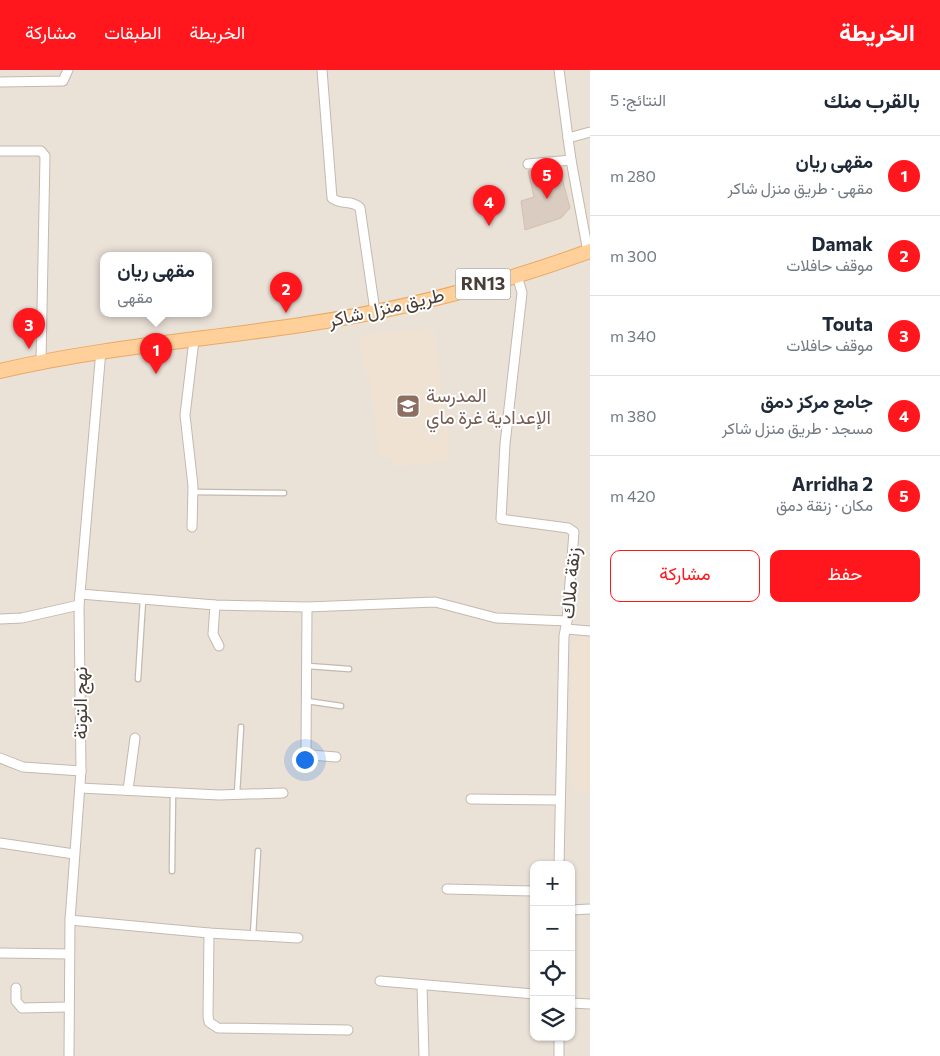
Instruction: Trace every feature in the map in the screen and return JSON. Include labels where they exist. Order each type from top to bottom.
[{"type":"main road","name":"طريق منزل شاكر","points":[[0,370],[101,350],[194,340],[310,324],[376,311],[517,274],[589,252]]},
{"type":"street","points":[[0,82],[63,81],[68,70]]},
{"type":"street","points":[[322,70],[332,198],[337,202],[355,203],[360,208],[376,311]]},
{"type":"street","points":[[559,70],[571,160],[589,252]]},
{"type":"street","points":[[568,138],[590,132]]},
{"type":"street","points":[[0,151],[41,151],[45,156],[41,361]]},
{"type":"street","points":[[528,164],[571,160]]},
{"type":"street","name":"زنقة ملاك","points":[[517,274],[522,293],[505,444],[502,519],[568,528],[574,532],[567,625],[559,861]]},
{"type":"street","points":[[192,527],[193,492],[185,414],[194,340]]},
{"type":"street","name":"نهج التوتة","points":[[69,1056],[70,920],[81,770],[79,605],[101,350]]},
{"type":"street","points":[[80,594],[215,605],[307,607],[435,602],[496,618],[567,625],[590,631]]},
{"type":"street","points":[[0,619],[22,618],[79,605]]},
{"type":"street","points":[[215,605],[213,634],[219,646]]},
{"type":"street","points":[[307,607],[306,752],[311,755],[336,756]]},
{"type":"street","points":[[128,790],[135,738]]},
{"type":"street","points":[[0,758],[23,767],[81,770]]},
{"type":"street","points":[[80,788],[237,794],[283,793]]},
{"type":"street","points":[[471,799],[560,800]]},
{"type":"street","points":[[0,843],[74,854]]},
{"type":"street","points":[[447,890],[530,891]]},
{"type":"street","points":[[575,910],[590,909]]},
{"type":"street","points":[[70,920],[209,933],[298,938]]},
{"type":"street","points":[[209,933],[208,1016],[212,1025],[218,1028],[348,1030]]},
{"type":"street","points":[[0,953],[69,954]]},
{"type":"street","points":[[380,981],[530,994]]},
{"type":"street","points":[[422,985],[424,1056]]},
{"type":"street","points":[[16,988],[16,1001],[22,1008],[68,1007]]},
{"type":"street","points":[[575,1003],[590,1004]]},
{"type":"street","points":[[559,1041],[559,1056]]},
{"type":"lane","points":[[193,492],[284,493]]},
{"type":"lane","points":[[138,678],[144,600]]},
{"type":"lane","points":[[308,666],[349,669]]},
{"type":"lane","points":[[307,701],[341,706]]},
{"type":"lane","points":[[237,794],[241,727]]},
{"type":"lane","points":[[172,870],[173,792]]},
{"type":"lane","points":[[253,935],[258,851]]},
{"type":"shaded area","points":[[0,70],[590,70],[590,1056],[0,1056]]},
{"type":"shaded area","name":"المدرسة الإعدادية غرة ماي","points":[[434,328],[448,437],[447,461],[395,467],[392,459],[388,460],[387,456],[379,457],[369,375],[365,375],[359,335]]},
{"type":"shaded area","points":[[580,636],[590,637],[590,793],[573,790],[572,644]]},
{"type":"building","points":[[559,167],[570,208],[561,218],[525,230],[521,201],[534,197],[528,171]]},
{"type":"place","name":"Arridha 2","points":[[547,199]]},
{"type":"place","name":"جامع مركز دمق","points":[[489,226]]},
{"type":"place","name":"Damak","points":[[286,313]]},
{"type":"place","name":"Touta","points":[[29,349]]},
{"type":"place","name":"مقهى ريان","points":[[156,374]]},
{"type":"place","name":"المدرسة الإعدادية غرة ماي","points":[[408,406]]}]
